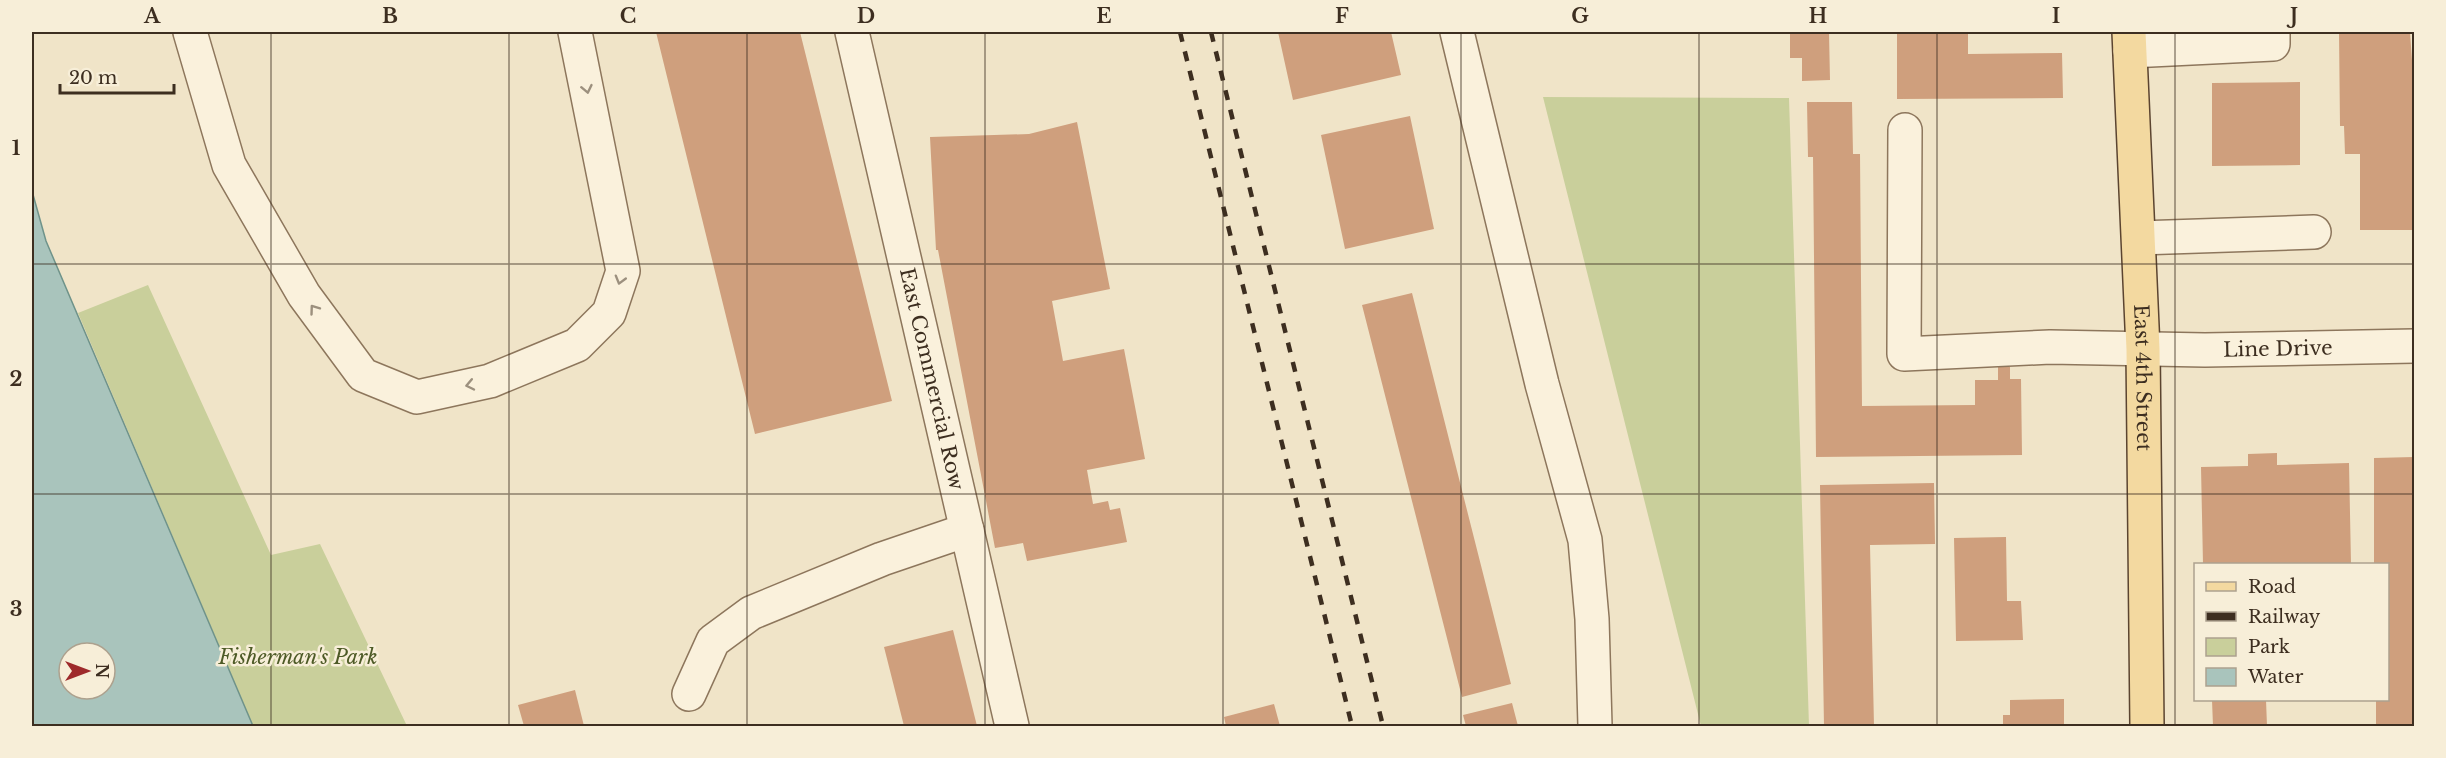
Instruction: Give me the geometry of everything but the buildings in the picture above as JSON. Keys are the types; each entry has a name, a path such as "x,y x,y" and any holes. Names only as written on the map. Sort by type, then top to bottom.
{"main road":[{"name":"East 4th Street","path":"2130,41 2143,349 2147,726"}],"street":[{"path":"189,32 229,165 304,295 363,375 417,397 490,381 577,345 609,313 623,271 575,32"},
{"name":"East Commercial Row","path":"852,32 1012,726"},
{"path":"1457,32 1542,384 1585,540 1592,619 1595,726"},
{"path":"2130,41 2273,45 2272,32"},
{"name":"Line Drive","path":"1905,130 1904,354 2050,347 2143,349 2415,346"},
{"path":"2139,238 2314,232"},
{"path":"689,694 713,641 752,614 882,559 967,530"}],"green space":[{"path":"1543,97 1789,98 1809,726 1701,726"},
{"name":"Fisherman's Park","path":"148,285 271,555 320,544 407,726 253,726 78,313"}],"water":[{"path":"32,191 46,241 253,726 32,726"}],"railway":[{"path":"1180,32 1352,726"},
{"path":"1211,32 1383,726"}]}
